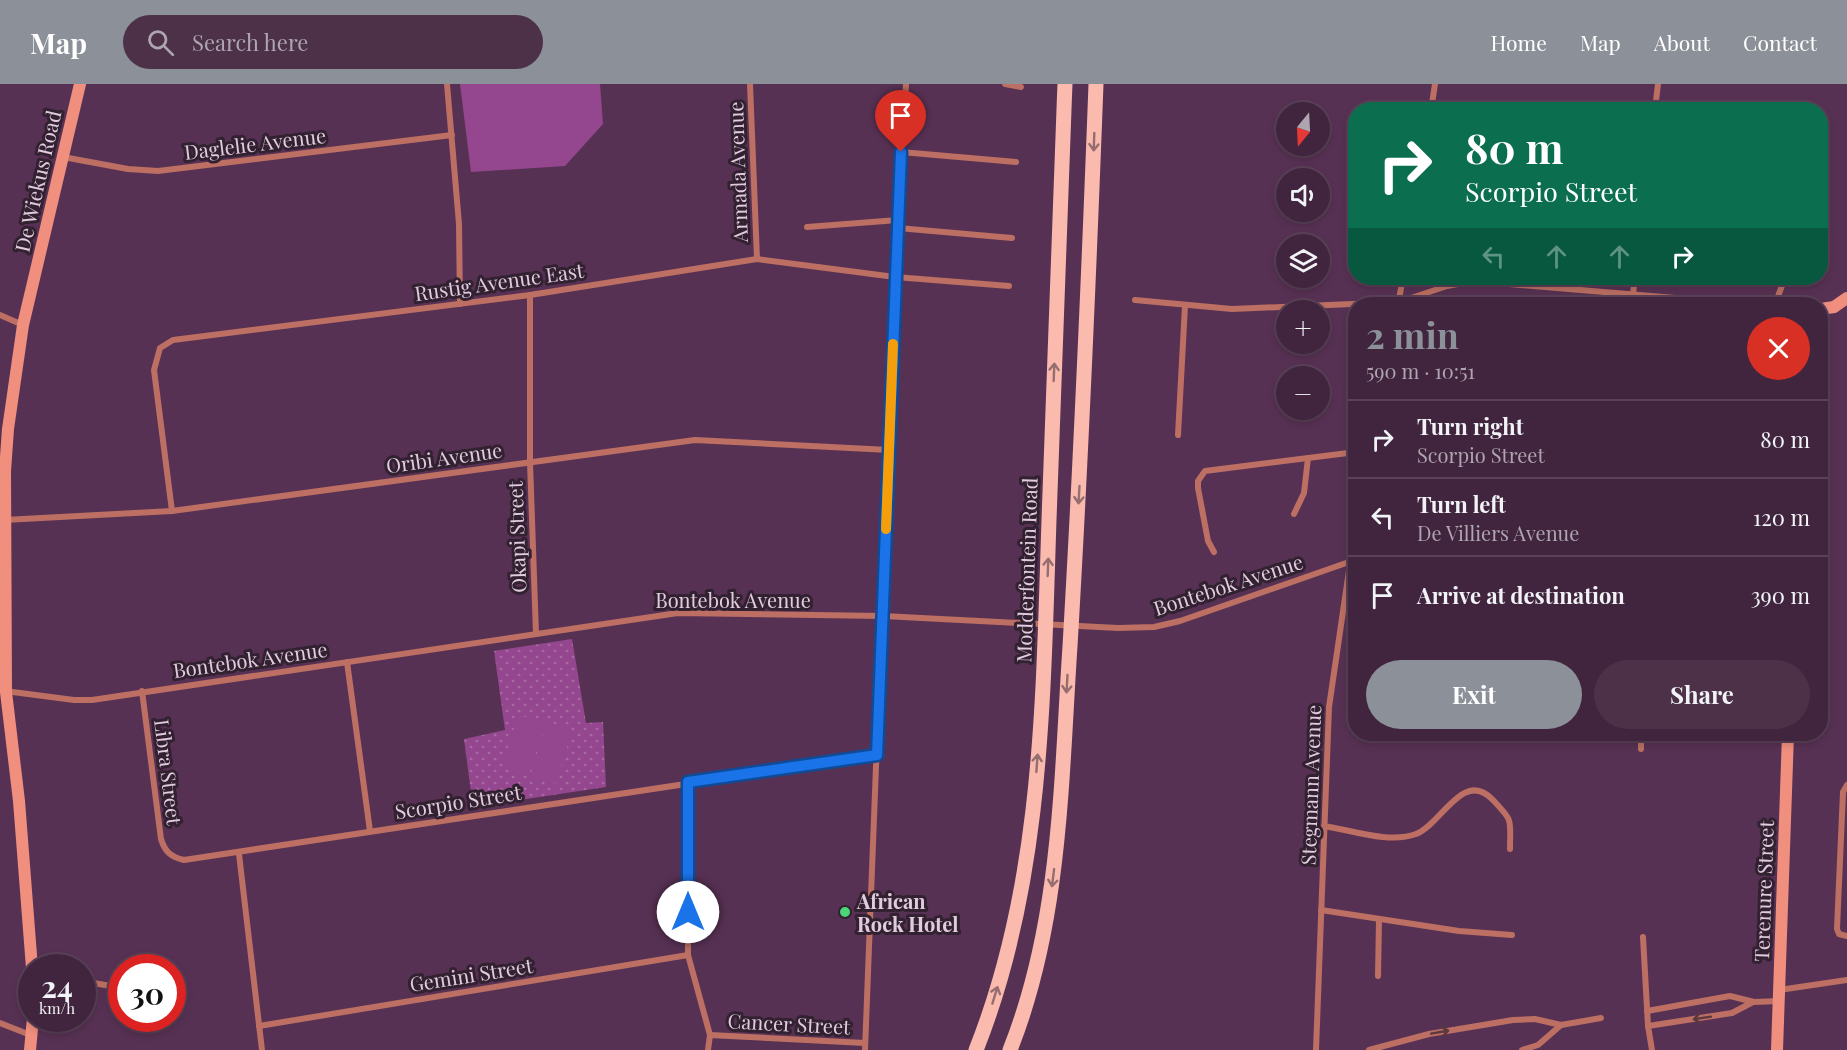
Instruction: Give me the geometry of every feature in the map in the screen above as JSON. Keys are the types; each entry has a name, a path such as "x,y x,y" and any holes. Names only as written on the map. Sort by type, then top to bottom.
{"main road":[{"name":"Modderfontein Road","path":"976,1050 1004,965 1023,892 1033,822 1046,625 1065,84"},
{"path":"1010,1050 1035,969 1049,906 1058,836 1082,436 1096,84"}],"street":[{"name":"De Wiekus Road","path":"31,954 19,801 3,691 8,650 4,520 8,429 23,325 80,84"},
{"path":"447,84 459,224 460,304"},
{"name":"Armada Avenue","path":"750,84 757,259"},
{"path":"865,1047 895,277 906,84"},
{"path":"1005,84 1021,87"},
{"path":"1432,102 1435,84"},
{"path":"1656,102 1658,84"},
{"name":"Daglelie Avenue","path":"63,157 128,169 158,171 452,135"},
{"path":"901,152 1016,162"},
{"path":"807,227 898,220"},
{"path":"898,228 1012,238"},
{"name":"Rustig Avenue East","path":"172,511 154,370 157,354 166,343 173,340 530,295 757,259 895,277 1009,286"},
{"path":"1415,297 1450,285"},
{"path":"1519,285 1667,297"},
{"path":"1633,294 1634,285"},
{"path":"1607,297 1608,293"},
{"name":"Okapi Street","path":"530,295 530,462 536,634"},
{"path":"1828,308 1834,307 1847,298"},
{"path":"1136,300 1232,309 1348,305"},
{"path":"1178,435 1185,306"},
{"path":"0,315 23,325"},
{"name":"Oribi Avenue","path":"4,520 172,511 695,440 889,450"},
{"path":"1214,552 1208,542 1199,498 1198,482 1201,475 1210,470 1348,453"},
{"path":"1294,514 1304,492 1308,458"},
{"name":"Bontebok Avenue","path":"3,691 74,700 678,613 883,616 1046,625 1145,627 1180,621 1348,562"},
{"name":"Stegmann Avenue","path":"1316,1050 1329,707 1348,569"},
{"path":"0,662 8,650"},
{"path":"346,662 370,831"},
{"name":"Libra Street","path":"142,691 164,850 173,858 184,860 239,854"},
{"path":"1641,741 1641,749"},
{"name":"Terenure Street","path":"1777,1050 1788,741"},
{"name":"Scorpio Street","path":"239,854 370,831 877,755"},
{"path":"688,782 688,955 710,1035 708,1050"},
{"path":"1847,785 1843,792 1844,856 1837,928 1839,934 1847,936"},
{"path":"1324,826 1388,836 1416,834 1460,795 1474,790 1482,792 1507,812 1510,819 1510,849"},
{"path":"239,854 262,1050"},
{"path":"1321,910 1379,920 1512,935"},
{"path":"1378,976 1379,920"},
{"path":"1642,937 1648,1026 1653,1050"},
{"name":"Gemini Street","path":"259,1026 688,955"},
{"path":"1648,1026 1732,1013 1754,1002 1847,980"},
{"path":"1647,1011 1730,996 1754,1002"},
{"path":"1369,1050 1429,1034 1513,1020 1535,1019 1561,1025 1601,1018"},
{"path":"0,1023 33,1036"},
{"path":"1522,1050 1538,1045 1561,1025"},
{"path":"30,1050 33,1032"},
{"name":"Cancer Street","path":"710,1035 865,1047"}],"shaded area":[{"path":"460,84 600,84 603,124 565,166 471,172"},
{"path":"572,639 586,723 603,722 606,787 473,807 464,739 505,730 494,651"},
{"path":"518,715 545,722 529,775 502,767"},
{"path":"546,723 572,731 556,784 530,776"}],"slow traffic":[{"path":"886,529 893,344"}],"place":[{"name":"African Rock Hotel","path":"845,912"}],"route":[{"path":"688,912 688,782 877,755 901,152"}]}
